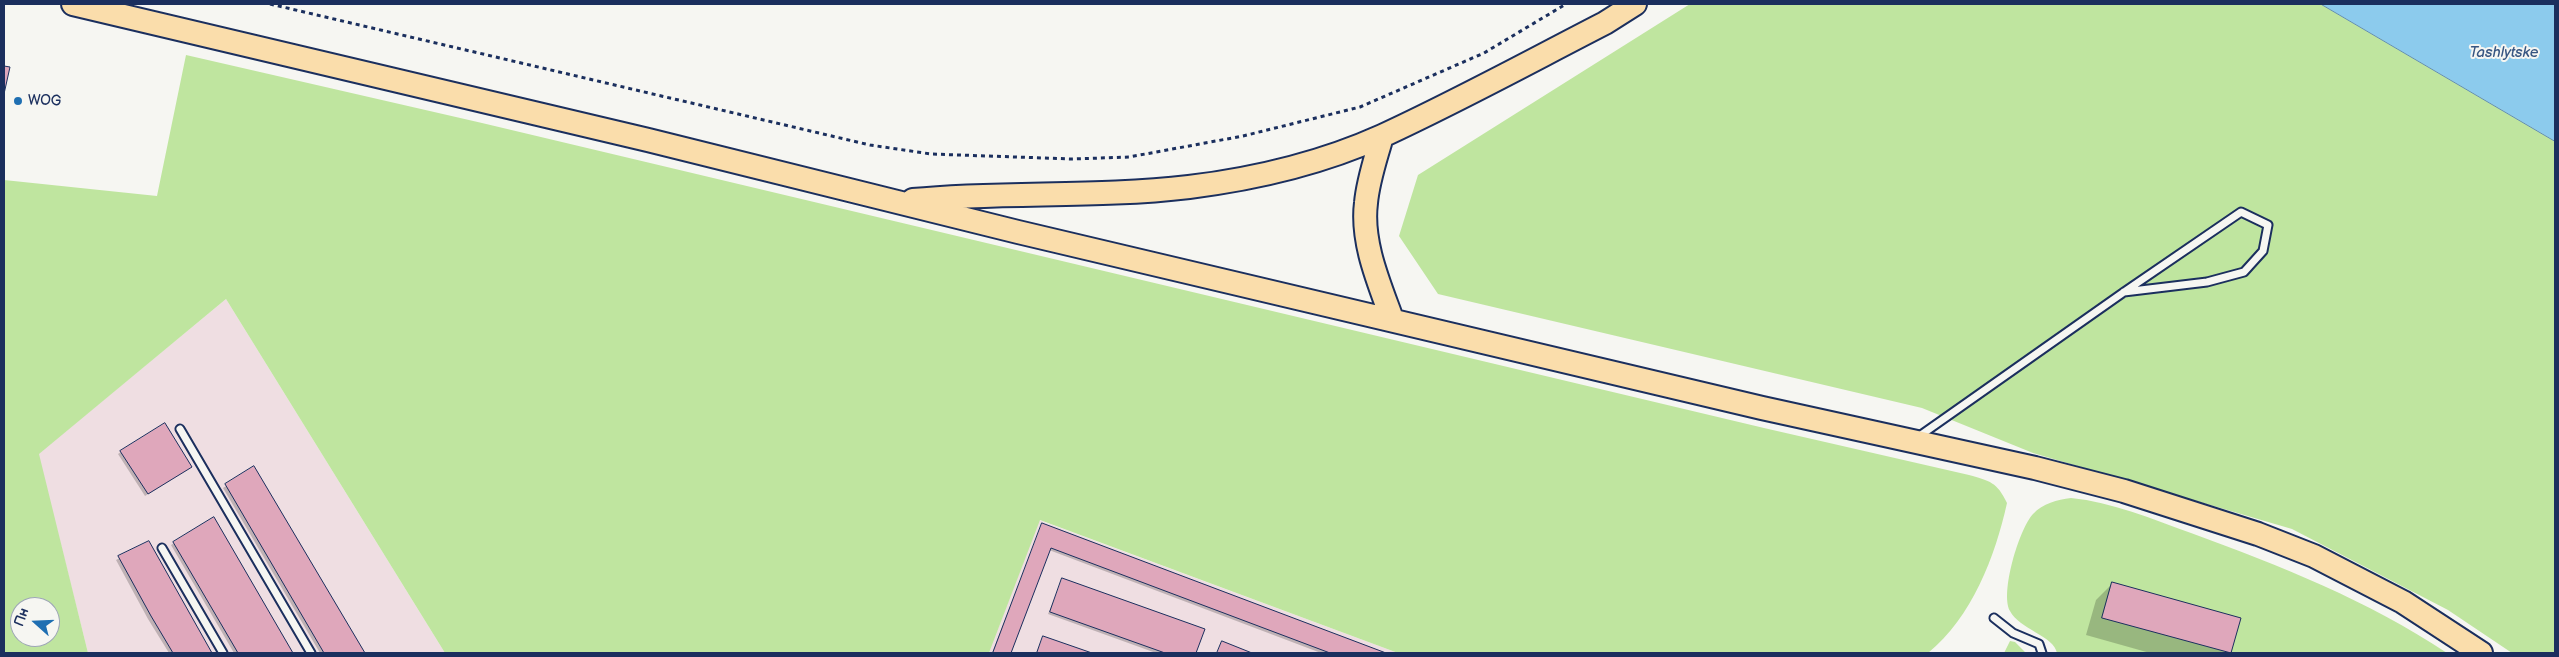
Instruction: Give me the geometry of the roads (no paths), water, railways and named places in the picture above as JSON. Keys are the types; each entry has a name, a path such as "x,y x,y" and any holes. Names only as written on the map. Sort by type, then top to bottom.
{"main road":[{"path":"74,4 648,140 894,202 1762,408 1914,440 2124,491 2265,536 2314,556 2373,586 2432,620 2481,653"},
{"path":"894,202 972,195 1101,194 1190,187 1299,165 1382,136 1605,23 1635,4"},
{"path":"1382,136 1369,187 1365,215 1376,272 1392,319"}],"lane":[{"path":"1914,440 2124,292 2241,212 2268,225 2264,251 2244,272 2208,282 2124,292"},
{"path":"180,430 311,653"},
{"path":"162,548 223,653"},
{"path":"1994,618 2014,633 2039,644 2042,653"}],"water":[{"name":"Tashlytske","path":"2321,4 2555,4 2555,141"}],"place":[{"name":"WOG","path":"18,101"}]}
